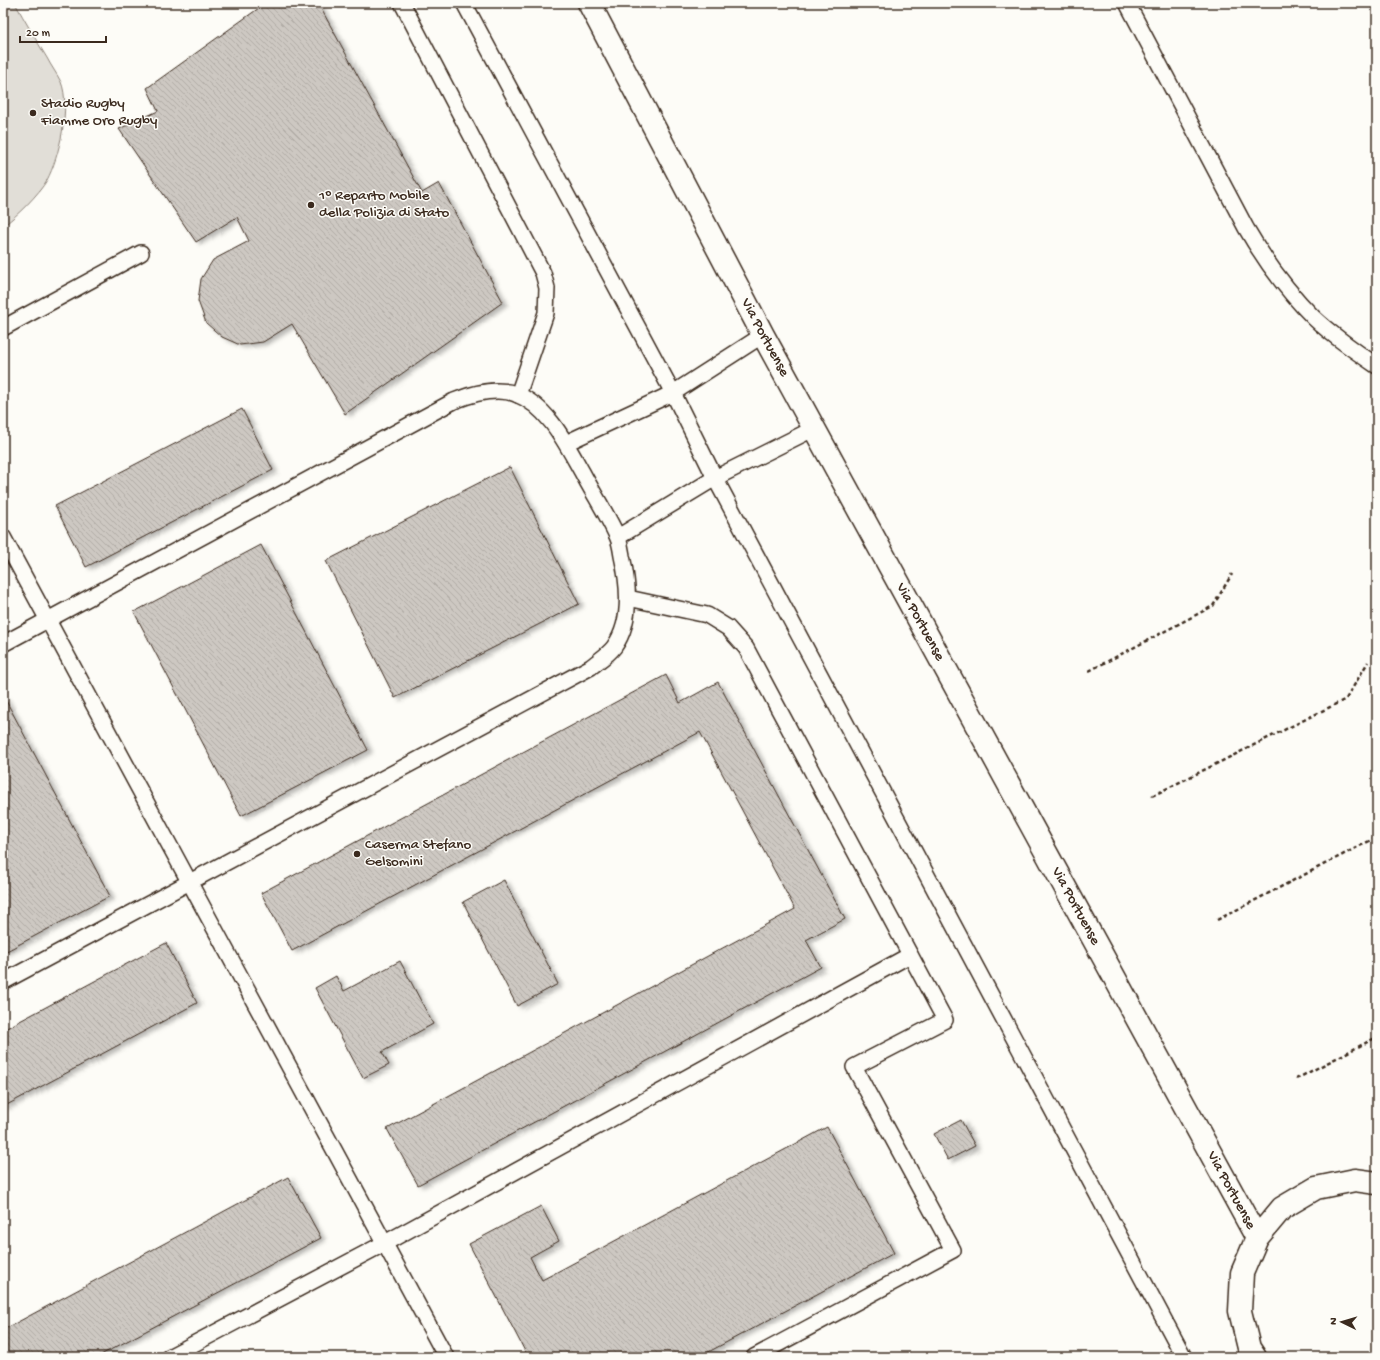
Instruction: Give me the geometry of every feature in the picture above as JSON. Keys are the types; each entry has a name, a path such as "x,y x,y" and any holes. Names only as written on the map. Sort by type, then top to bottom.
{"street":[{"name":"Via Portuense","path":"589,3 763,335 1257,1238"},
{"path":"1255,1357 1249,1348 1240,1311 1242,1273 1257,1238 1282,1208 1316,1188 1355,1180 1377,1183"}],"lane":[{"path":"402,3 543,273 548,297 545,320 518,395"},
{"path":"464,3 673,393 716,478 1184,1357"},
{"path":"1127,3 1246,228 1273,272 1291,294 1315,319 1351,348 1377,366"},
{"path":"3,328 141,253"},
{"path":"566,443 673,393 763,335"},
{"path":"3,644 454,401 474,394 497,391 509,392 518,395 534,405 546,416 566,443 618,537 627,577 628,598 624,625 620,636 613,648 591,667 3,982"},
{"path":"618,537 716,478 814,428"},
{"path":"3,537 446,1357"},
{"path":"628,598 707,615 728,628 746,648 945,1020 854,1067 953,1250 754,1357"},
{"path":"169,1357 385,1243 910,955"}],"path":[{"path":"1089,671 1213,606 1232,574"},
{"path":"1152,796 1346,699 1368,662"},
{"path":"1217,920 1377,837"},
{"path":"1296,1079 1377,1037"}],"shaded area":[{"name":"Stadio Rugby Fiamme Oro Rugby","path":"3,3 15,3 61,82 65,104 62,132 56,159 47,180 39,192 15,217 3,226"}],"building":[{"name":"1º Reparto Mobile della Polizia di Stato","path":"266,3 318,3 422,193 439,183 503,302 345,414 292,324 263,342 240,345 222,337 206,323 198,301 201,279 213,260 249,241 237,217 196,242 119,129 158,111 147,88"},
{"path":"242,409 273,470 86,567 55,506"},
{"path":"510,467 579,604 395,698 326,561"},
{"path":"261,545 368,750 241,816 134,612"},
{"path":"666,675 680,703 718,682 845,919 806,940 821,967 418,1185 387,1129 795,909 700,732 292,951 261,893"},
{"path":"3,695 110,896 3,953"},
{"path":"504,880 558,984 517,1006 463,902"},
{"path":"166,943 197,1003 3,1107 3,1030"},
{"path":"400,961 433,1024 382,1052 389,1065 363,1078 315,988 336,976 344,991"},
{"path":"961,1120 975,1146 948,1160 934,1134"},
{"path":"827,1127 894,1253 699,1357 528,1357 469,1244 541,1206 559,1241 530,1257 542,1280"},
{"path":"288,1177 321,1238 97,1357 3,1357 3,1330"}],"place":[{"name":"Stadio Rugby Fiamme Oro Rugby","path":"33,113"},
{"name":"1º Reparto Mobile della Polizia di Stato","path":"311,205"},
{"name":"Caserma Stefano Gelsomini","path":"357,854"}]}
